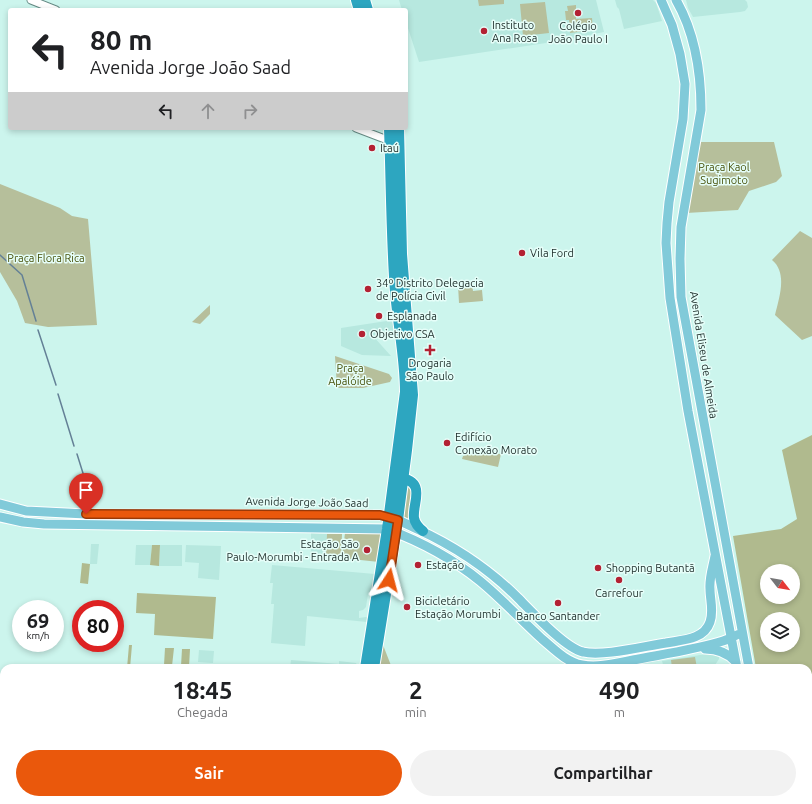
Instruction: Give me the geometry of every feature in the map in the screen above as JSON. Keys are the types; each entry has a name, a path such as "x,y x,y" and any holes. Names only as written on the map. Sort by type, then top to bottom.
{"highway":[{"path":"391,130 395,141"},
{"path":"375,664 399,477 405,392 392,251 395,141 399,130"},
{"path":"399,477 411,483 416,489 417,498 414,518 422,532"},
{"path":"366,664 392,531"}],"main road":[{"path":"661,0 672,25 680,54 685,84 683,119 667,222 666,243 670,298 681,372 736,664"},
{"name":"Avenida Eliseu de Almeida","path":"676,0 686,22 693,44 698,66 701,102 701,110 681,227 681,297 748,664"},
{"name":"Avenida Jorge João Saad","path":"0,504 26,511 43,512 105,514 302,514 393,518"},
{"path":"159,514 162,518 160,526"},
{"path":"170,514 166,521 170,526"},
{"path":"0,517 23,522 44,524 392,531 457,564 479,580 558,653 577,664"},
{"path":"393,518 439,540 484,568 570,647 584,653 607,652 672,642 700,635 707,628 712,615 710,589 715,556"},
{"path":"457,564 463,554"},
{"path":"710,589 721,587 728,588 734,606 738,608"},
{"path":"610,664 695,648 725,640 742,633"},
{"path":"695,648 717,650 729,655 735,664"}],"street":[{"path":"31,0 51,8"},
{"path":"362,130 395,141"}],"shaded area":[{"name":"Instituto Ana Rosa","path":"399,0 596,0 604,32 559,41 419,62 408,28 408,8 401,8"},
{"path":"615,0 653,0 656,3 662,21 624,29"},
{"path":"686,0 745,0 748,7 745,11 740,12 693,17"},
{"path":"393,320 394,332 373,336 391,356 362,355 341,346 341,328"},
{"path":"311,533 327,534 326,556 311,555"},
{"path":"91,544 99,544 97,564 90,564"},
{"path":"136,545 152,545 150,565 135,565"},
{"path":"160,545 182,545 182,566 159,566"},
{"path":"186,545 221,546 219,580 198,578 199,563 185,562"},
{"path":"272,565 375,574 373,588 368,594 366,607 359,611 359,618 368,618 367,622 307,616 305,646 271,643 274,604 271,604 273,583 270,583"},
{"path":"199,650 214,651 213,663 198,662"},
{"path":"713,653 719,656 716,664 663,664 662,661"},
{"path":"291,660 339,664 290,664"},
{"path":"339,661 356,663 339,664"}],"green space":[{"path":"478,0 504,0 504,4 479,6"},
{"path":"545,2 549,33 523,36 520,4"},
{"path":"576,5 576,19 592,18 593,30 570,33 569,20 566,20 565,11 568,11 567,6"},
{"name":"Praça Kaol Sugimoto","path":"698,142 774,142 782,176 776,182 749,191 738,210 686,213"},
{"name":"Praça Flora Rica","path":"0,184 60,208 72,216 88,219 97,325 48,327 25,323 17,301 0,272"},
{"path":"800,231 812,238 812,336 802,340 775,315 780,294 781,279 777,265 772,260"},
{"path":"472,284 473,291 482,290 483,301 459,303 458,285"},
{"path":"210,305 210,314 200,324 192,322"},
{"name":"Praça Apalóide","path":"335,356 389,374 392,378 390,382 363,388 337,388"},
{"path":"812,435 812,664 755,664 733,536 781,529 797,519 782,450"},
{"path":"472,452 501,454 498,467 462,459 463,456"},
{"path":"406,486 414,490 411,520 401,515"},
{"path":"345,533 381,534 379,562 342,558"},
{"path":"327,534 342,534 341,556 326,554"},
{"path":"152,545 160,545 159,566 150,565"},
{"path":"82,563 90,564 88,584 80,583"},
{"path":"137,593 216,597 213,639 154,635 155,614 136,613"},
{"path":"129,645 132,645 130,664 127,664"},
{"path":"383,645 390,664 380,664"},
{"path":"165,648 174,648 172,664 164,664"},
{"path":"182,649 190,649 189,664 181,664"},
{"path":"695,657 696,664 672,664 671,660"}],"waterway":[{"path":"0,255 22,275 36,321"},
{"path":"38,330 56,385"},
{"path":"58,394 74,446"},
{"path":"77,454 92,502"}],"place":[{"name":"Colégio João Paulo I","path":"578,13"},
{"name":"Instituto Ana Rosa","path":"484,31"},
{"name":"Itaú","path":"372,148"},
{"name":"Vila Ford","path":"522,253"},
{"name":"34º Distrito Delegacia de Polícia Civil","path":"368,289"},
{"name":"Esplanada","path":"379,316"},
{"name":"Objetivo CSA","path":"362,334"},
{"name":"Drogaria São Paulo","path":"430,350"},
{"name":"Edifício Conexão Morato","path":"447,443"},
{"name":"Estação São Paulo-Morumbi - Entrada A","path":"367,550"},
{"name":"Estação","path":"418,565"},
{"name":"Shopping Butantã","path":"598,568"},
{"name":"Carrefour","path":"619,580"},
{"name":"Banco Santander","path":"558,603"},
{"name":"Bicicletário Estação Morumbi","path":"407,607"}],"route":[{"path":"86,514 271,514 388,516 398,520 389,580"}]}
